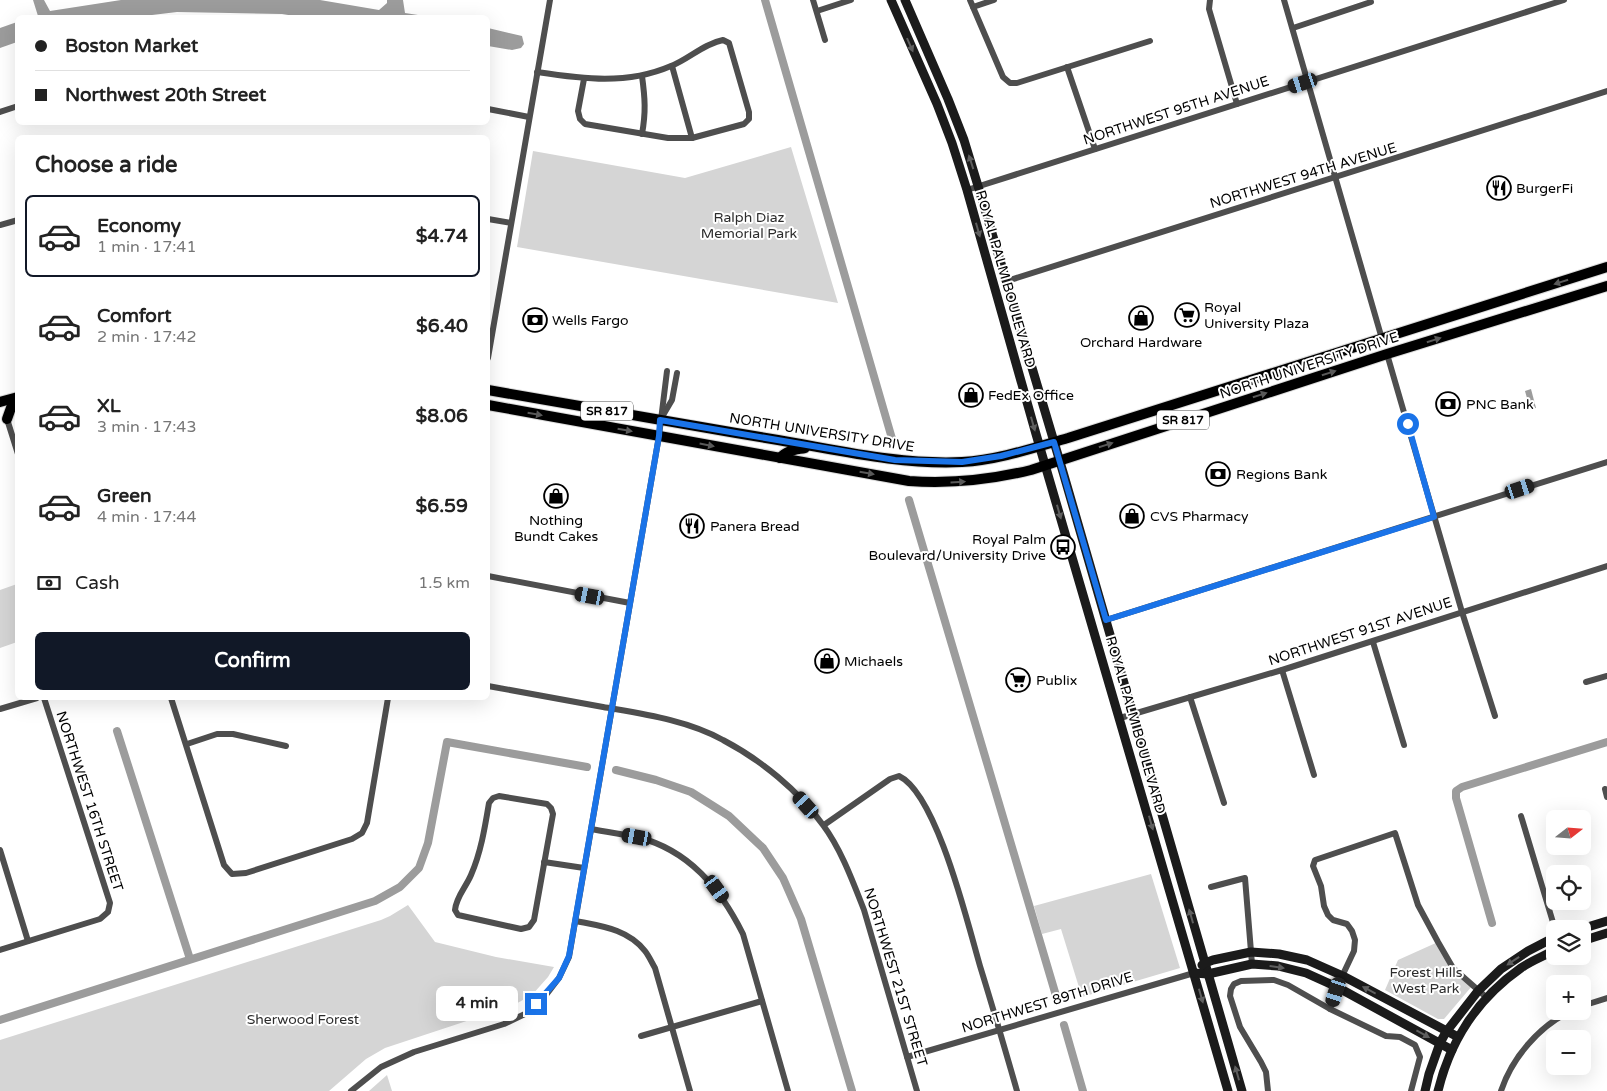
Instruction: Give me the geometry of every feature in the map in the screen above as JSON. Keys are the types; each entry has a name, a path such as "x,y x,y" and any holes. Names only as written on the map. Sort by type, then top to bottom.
{"main road":[{"name":"ROYAL PALM BOULEVARD","path":"891,0 937,104 952,143 1228,1091"},
{"name":"ROYAL PALM BOULEVARD","path":"905,0 964,140 1060,460 1242,1091"},
{"name":"NORTH UNIVERSITY DRIVE","path":"490,390 895,460 962,462 992,458 1040,447 1607,267"},
{"name":"NORTH UNIVERSITY DRIVE","path":"490,405 909,481 949,482 987,480 1045,465 1387,354 1607,286"},
{"path":"997,298 1018,319"},
{"path":"1387,354 1394,341 1425,325"},
{"path":"1351,366 1378,349 1382,344 1382,339"},
{"path":"0,402 15,398"},
{"path":"3,420 15,404"},
{"path":"3,420 15,416"},
{"path":"780,458 791,450 816,447"},
{"path":"1591,926 1607,921"},
{"path":"1591,937 1607,933"},
{"path":"1425,1091 1440,1043 1446,1032 1478,991 1501,969 1546,942"},
{"name":"NORTHWEST 89TH DRIVE","path":"1194,972 1205,963 1250,952 1279,954 1307,960 1343,976 1458,1037"},
{"path":"1438,1091 1458,1037 1486,997 1522,967 1546,955"},
{"name":"NORTHWEST 89TH DRIVE","path":"1194,972 1208,974 1252,964 1278,966 1306,973 1338,987 1452,1050"}],"street":[{"path":"490,346 550,0"},
{"path":"813,0 825,40"},
{"path":"817,11 851,0"},
{"path":"970,0 1003,77 1010,83 1018,83 1150,41"},
{"path":"973,7 994,0"},
{"path":"1210,0 1209,9 1237,104"},
{"path":"1284,0 1382,339"},
{"name":"NORTHWEST 95TH AVENUE","path":"966,190 1564,0"},
{"path":"1293,28 1371,2"},
{"path":"537,72 584,79 614,79 642,76 672,66 714,42 722,40 729,43 750,112 749,119 744,124 692,138 668,138 585,124 580,119 578,111 584,79"},
{"path":"672,66 692,138"},
{"path":"1067,67 1094,149"},
{"path":"642,76 646,99 646,114 642,134"},
{"name":"NORTHWEST 94TH AVENUE","path":"1007,281 1607,91"},
{"path":"0,112 15,107"},
{"path":"490,110 529,117"},
{"path":"490,218 511,222"},
{"path":"0,225 15,221"},
{"path":"1387,354 1462,612 1495,716"},
{"path":"351,1091 381,1067 414,1052 504,1024 527,1013 546,995 559,978 569,956 659,436 667,371"},
{"path":"660,420 672,400 676,373"},
{"path":"3,420 15,447"},
{"path":"1106,620 1607,462"},
{"name":"NORTHWEST 91ST AVENUE","path":"1120,718 1373,642 1607,566"},
{"path":"490,576 630,603"},
{"path":"1373,642 1404,745"},
{"path":"1282,670 1314,775"},
{"path":"1586,682 1607,676"},
{"name":"NORTHWEST 21ST STREET","path":"490,686 612,708 661,718 692,727 722,739 774,773 824,825 854,882 917,1091"},
{"path":"1190,697 1224,803"},
{"path":"0,709 30,700"},
{"name":"NORTHWEST 16TH STREET","path":"28,941 100,919 108,912 110,903 45,700"},
{"path":"173,700 224,866 232,874 246,873 352,839 362,833 367,823 388,700"},
{"path":"187,744 217,734 232,734 286,746"},
{"path":"824,825 890,779 899,776 914,788 930,816 949,860 1017,1091"},
{"path":"1605,789 1607,797"},
{"path":"499,796 547,804 551,808 552,814 544,862 534,920 529,927 521,929 467,917 458,914 455,910 455,904 471,876 479,852 489,803 493,798 499,796"},
{"path":"1521,816 1552,920"},
{"path":"591,830 637,837 664,847 702,873 717,889 731,910 743,934 788,1091"},
{"path":"1330,1009 1354,951 1355,940 1347,924 1333,920 1324,906 1321,886 1313,866 1315,860 1395,833 1421,911 1453,968 1486,997"},
{"path":"0,850 28,941 0,950"},
{"path":"544,862 584,868"},
{"path":"1211,887 1245,878 1252,964"},
{"path":"576,921 616,930 633,939 646,952 655,968 690,1091"},
{"name":"NORTHWEST 89TH DRIVE","path":"908,1057 1194,972"},
{"path":"1268,1091 1266,1072 1240,1027 1230,996 1234,984 1240,981 1274,980 1288,985 1330,1009 1386,1036 1400,1037 1416,1045 1420,1057 1411,1091"},
{"path":"1591,1003 1607,998"},
{"path":"641,1036 762,1001"},
{"path":"1501,1091 1506,1077 1519,1055 1536,1036 1555,1020"}],"green space":[{"name":"Ralph Diaz Memorial Park","path":"791,147 838,303 517,247 533,151 685,178"},
{"path":"15,585 15,643 0,648 0,590"},
{"path":"1151,874 1180,968 1082,997 1061,929 1042,934 1034,906"},
{"name":"Sherwood Forest","path":"408,905 435,942 496,957 554,967 532,995 512,1006 385,1048 366,1059 329,1091 0,1091 0,1040 381,920"},
{"name":"Forest Hills West Park","path":"1438,942 1453,968 1472,986 1444,1019 1438,1019 1385,990 1398,960"},
{"path":"387,1075 392,1091 369,1091"}],"shaded area":[{"path":"33,0 44,0 50,11 121,0 320,0 379,10 387,3 387,0 403,0 405,13 418,15 288,15 177,12 152,15 38,15"},
{"path":"15,23 15,43 0,48 0,28"},
{"path":"490,28 522,36 524,44 521,48 512,50 490,46"},
{"path":"1531,389 1536,408 1530,409 1525,391"}],"waterway":[{"path":"765,0 893,442"},
{"path":"909,500 1057,999"},
{"path":"117,731 190,959"},
{"path":"0,1020 375,901 400,887 419,868 428,843 447,742 587,767"},
{"path":"1492,923 1456,798 1456,791 1462,787 1607,742"},
{"path":"616,770 656,780 691,792 729,816 763,848 783,878 801,919 852,1091"},
{"path":"1064,1025 1083,1091"}],"place":[{"name":"BurgerFi","path":"1499,188"},
{"name":"Royal University Plaza","path":"1187,315"},
{"name":"Orchard Hardware","path":"1141,318"},
{"name":"Wells Fargo","path":"535,320"},
{"name":"FedEx Office","path":"971,395"},
{"name":"PNC Bank","path":"1448,404"},
{"name":"Regions Bank","path":"1218,474"},
{"name":"Nothing Bundt Cakes","path":"556,496"},
{"name":"CVS Pharmacy","path":"1132,516"},
{"name":"Panera Bread","path":"692,526"},
{"name":"Royal Palm Boulevard/University Drive","path":"1063,547"},
{"name":"Michaels","path":"827,661"},
{"name":"Publix","path":"1018,680"}],"route":[{"path":"536,1004 546,995 559,978 569,956 659,436 660,420 895,460 962,462 982,460 1025,451 1054,442 1106,620 1434,517 1408,424"}]}
